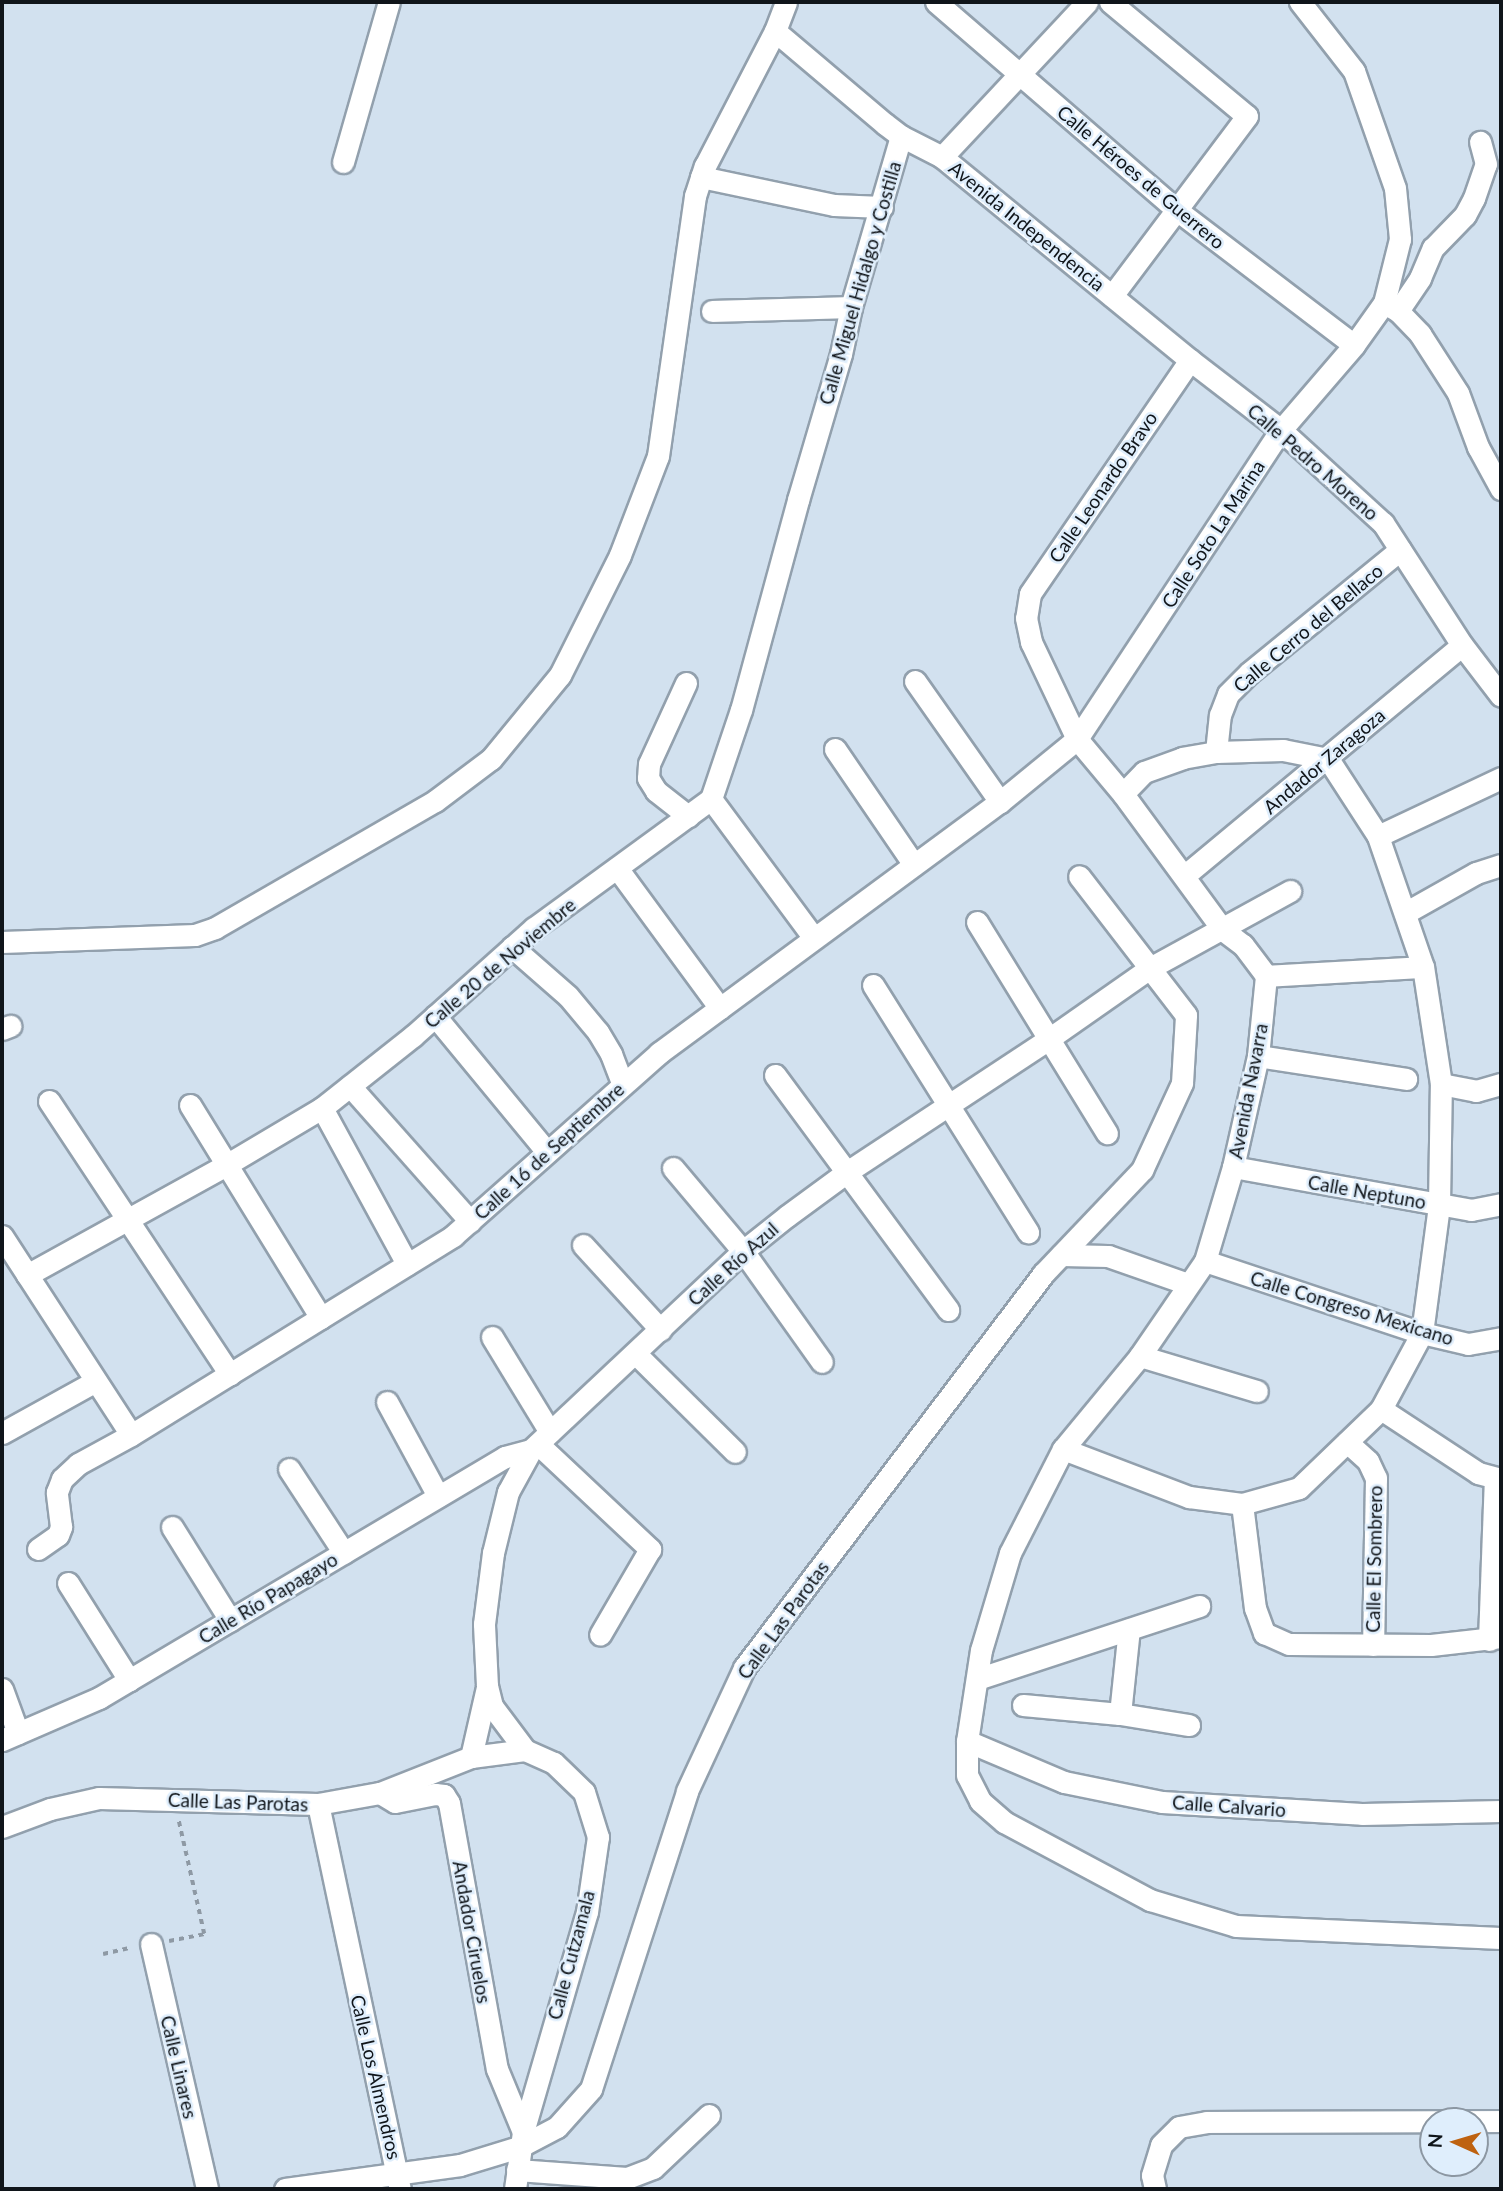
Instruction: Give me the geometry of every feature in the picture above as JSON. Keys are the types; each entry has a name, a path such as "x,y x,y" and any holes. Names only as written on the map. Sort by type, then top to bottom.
{"street":[{"path":"343,162 389,2"},
{"path":"2,942 195,934 215,928 435,801 491,759 560,675 620,555 658,456 695,196 701,177 775,31 786,2"},
{"name":"Calle Héroes de Guerrero","path":"936,2 1178,211 1354,345"},
{"path":"942,157 1087,2"},
{"path":"1110,2 1247,116 1112,296"},
{"path":"1300,2 1354,71 1395,188 1401,239 1391,307 1420,334 1458,393 1478,447 1501,489"},
{"name":"Avenida Independencia","path":"775,31 901,136 942,157 1112,296"},
{"name":"Calle Miguel Hidalgo y Costilla","path":"711,799 741,710 841,354 851,307 901,136"},
{"name":"Calle Soto La Marina","path":"1077,739 1282,430 1354,345 1420,278 1433,248 1465,215 1486,164 1480,142"},
{"path":"701,177 834,205 882,207"},
{"name":"Calle Pedro Moreno","path":"1112,296 1282,430 1383,523 1462,645 1501,696"},
{"path":"712,311 851,307"},
{"name":"Calle Leonardo Bravo","path":"1077,739 1031,642 1026,618 1030,594 1190,360"},
{"name":"Calle Cerro del Bellaco","path":"1216,752 1220,715 1228,694 1249,673 1401,550"},
{"name":"Andador Zaragoza","path":"1184,876 1462,645"},
{"path":"915,681 1000,802"},
{"path":"686,683 649,764 648,778 656,791 688,816"},
{"path":"1077,739 1123,794 1223,930 1243,945 1266,976 1423,968"},
{"name":"Calle 16 de Septiembre","path":"38,1549 58,1535 61,1527 57,1492 62,1479 78,1464 131,1435 453,1236 659,1053 1000,802 1077,739"},
{"path":"835,749 914,865"},
{"path":"1063,1449 1189,1497 1242,1504 1299,1488 1381,1409 1422,1333 1439,1205 1441,1084 1423,968 1378,836 1328,759 1283,750 1216,752 1183,758 1144,772 1123,794"},
{"path":"1378,836 1501,778"},
{"path":"711,799 814,938"},
{"name":"Calle 20 de Noviembre","path":"27,1275 226,1165 322,1108 435,1016 512,947 711,799"},
{"path":"1405,913 1476,873 1501,864"},
{"path":"617,868 720,1008"},
{"name":"Calle Las Parotas","path":"285,2189 399,2182 460,2165 557,2127 591,2089 687,1791 744,1668 1043,1274 1142,1170 1182,1083 1186,1015 1079,876"},
{"name":"Calle Río Azul","path":"525,1750 492,1706 487,1686 484,1624 493,1553 508,1492 540,1442 743,1251 847,1172 1050,1038 1150,968 1290,891"},
{"path":"977,922 1107,1133"},
{"path":"512,947 568,996 598,1032 611,1054 623,1085"},
{"name":"Avenida Navarra","path":"1266,976 1258,1056 1233,1167 1205,1261 1140,1356 1063,1449 1010,1553 981,1650 967,1741 967,1774 980,1801 1004,1822 1150,1900 1236,1926 1501,1938"},
{"path":"873,985 1028,1232"},
{"path":"435,1016 547,1152"},
{"path":"1258,1056 1406,1079"},
{"path":"775,1075 948,1310"},
{"path":"1441,1084 1476,1091 1501,1084"},
{"path":"350,1086 470,1221"},
{"path":"49,1101 230,1374"},
{"path":"190,1105 321,1318"},
{"path":"322,1108 407,1264"},
{"name":"Calle Neptuno","path":"1233,1167 1471,1210 1501,1205"},
{"path":"673,1168 743,1251 822,1362"},
{"path":"2,1236 131,1435"},
{"path":"583,1245 661,1330"},
{"path":"1061,1255 1108,1256 1188,1284"},
{"name":"Calle Congreso Mexicano","path":"1205,1261 1422,1333 1468,1344 1501,1338"},
{"path":"492,1336 540,1442 650,1549 600,1635"},
{"path":"636,1354 735,1452"},
{"path":"1140,1356 1257,1391"},
{"path":"2,1433 96,1381"},
{"path":"387,1402 438,1496"},
{"path":"1242,1504 1255,1608 1264,1633 1289,1644 1431,1645 1495,1639 1498,1479 1478,1473 1381,1409"},
{"name":"Calle Río Papagayo","path":"10,1737 99,1698 505,1457 540,1442"},
{"name":"Calle El Sombrero","path":"1347,1442 1368,1461 1377,1478 1373,1645"},
{"path":"289,1469 344,1553"},
{"path":"172,1528 230,1620"},
{"path":"68,1583 130,1680"},
{"path":"977,1679 1199,1605"},
{"path":"1119,1714 1129,1629"},
{"path":"471,1757 487,1686"},
{"path":"2,1689 10,1737"},
{"path":"1023,1705 1119,1714 1189,1725"},
{"name":"Calle Calvario","path":"967,1741 1064,1782 1163,1802 1362,1814 1501,1811"},
{"name":"Calle Las Parotas","path":"2,1827 50,1809 99,1798 318,1804 380,1793 471,1757 525,1750"},
{"name":"Calle Cutzamala","path":"516,2179 521,2140 587,1912 598,1837 584,1792 554,1763 525,1750"},
{"name":"Andador Ciruelos","path":"380,1793 395,1802 444,1795 449,1803 497,2069 521,2140"},
{"name":"Calle Los Almendros","path":"318,1804 399,2182"},
{"name":"Calle Linares","path":"151,1944 207,2189"},
{"path":"516,2179 627,2178 653,2168 709,2115"},
{"path":"1156,2189 1152,2175 1161,2146 1179,2127 1207,2122 1501,2121"}],"path":[{"path":"173,1800 204,1934"}]}
